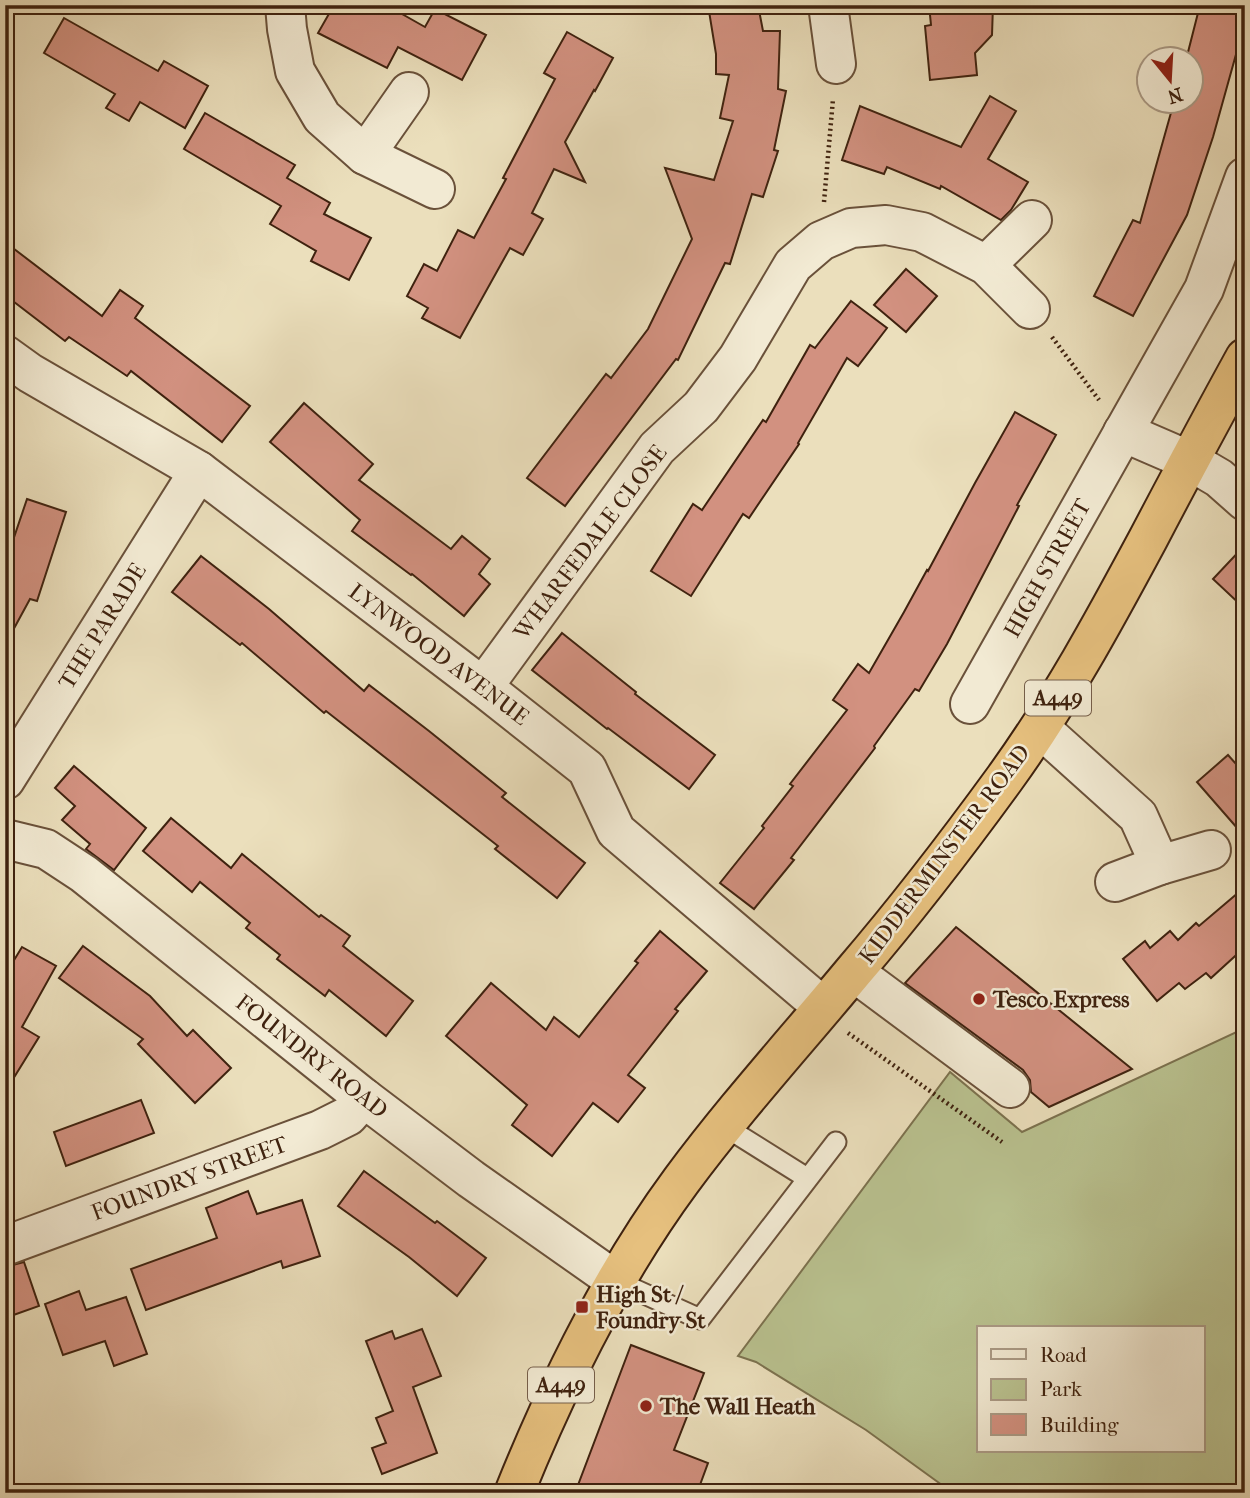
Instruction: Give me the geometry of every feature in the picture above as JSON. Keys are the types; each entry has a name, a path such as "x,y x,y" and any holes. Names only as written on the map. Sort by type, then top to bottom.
{"highway":[{"name":"KIDDERMINSTER ROAD","path":"616,1281 680,1183 724,1126 900,915 1040,728 1093,642 1245,359"},
{"name":"A449","path":"514,1493 552,1404 616,1281"}],"street":[{"path":"829,5 836,64"},
{"path":"281,6 295,71 322,117 365,155 436,189"},
{"path":"365,155 410,92"},
{"name":"HIGH STREET","path":"970,704 1204,289 1245,177"},
{"path":"986,265 1032,220"},
{"name":"WHARFEDALE CLOSE","path":"484,687 657,448 701,407 738,358 793,265 821,241 850,228 886,225 922,232 986,265 1030,309"},
{"name":"LYNWOOD AVENUE","path":"5,355 30,373 200,471 484,687 587,769 616,831 821,1010"},
{"path":"1123,432 1190,461 1219,478 1245,501"},
{"name":"THE PARADE","path":"5,780 200,471"},
{"path":"1040,728 1138,816 1160,865"},
{"name":"FOUNDRY ROAD","path":"5,839 46,849 84,874 365,1098 494,1195 616,1281"},
{"path":"1115,882 1211,850"},
{"path":"854,972 1010,1088"},
{"name":"FOUNDRY STREET","path":"5,1245 320,1130 348,1116 365,1098"}],"lane":[{"path":"724,1126 807,1178"},
{"path":"616,1281 700,1320 836,1142"}],"path":[{"path":"821,241 836,64"},
{"path":"1030,309 1123,432"},
{"path":"821,1010 1002,1142"}],"green space":[{"path":"1245,1028 1245,1493 953,1493 866,1430 756,1362 738,1356 950,1072 1022,1132"}],"building":[{"path":"334,5 386,5 425,27 435,9 486,35 462,80 398,47 387,68 318,33"},
{"path":"708,5 758,5 763,31 780,31 778,89 786,91 774,150 778,151 763,197 752,194 730,264 725,263 678,360 676,359 565,506 527,478 606,374 611,378 648,329 692,239 665,168 714,180 733,121 720,118 729,75 716,74 716,54"},
{"path":"929,5 993,5 992,35 975,53 977,75 930,80 925,26 931,25"},
{"path":"1200,5 1245,5 1245,22 1213,137 1187,215 1133,316 1094,296 1133,220 1140,223 1170,116 1204,116 1204,46 1190,46"},
{"path":"64,18 158,71 164,61 208,86 185,128 140,102 129,121 106,108 115,94 44,53"},
{"path":"567,32 613,58 565,142 585,182 554,169 532,213 543,219 523,255 510,248 460,338 422,318 428,308 407,296 424,264 437,271 458,230 474,238 555,79 544,73"},
{"path":"990,96 1016,111 988,159 1028,182 1011,210 1001,220 941,186 940,189 887,167 884,174 842,160 860,106 961,147"},
{"path":"205,113 295,165 287,178 330,203 324,214 371,238 349,280 311,261 316,251 270,224 281,206 184,149"},
{"path":"5,242 102,316 120,290 143,306 135,318 250,406 222,442 131,371 127,376 69,337 65,341 5,295"},
{"path":"906,269 937,296 906,332 874,305"},
{"path":"851,301 887,328 858,366 847,358 799,444 749,518 743,514 691,596 651,571 693,504 702,510 763,420 766,422 810,345 815,348"},
{"path":"304,403 373,464 359,480 451,549 462,536 490,559 479,574 490,584 464,616 352,531 360,520 270,442"},
{"path":"1015,412 1056,435 1017,505 1019,506 947,644 919,691 915,689 875,748 791,858 794,860 754,909 720,883 764,828 762,826 793,786 790,784 847,710 833,700 858,664 869,673"},
{"path":"27,499 66,512 37,601 30,599 5,645 5,564"},
{"path":"1245,545 1245,609 1213,579"},
{"path":"201,556 269,609 364,691 369,685 429,731 506,793 502,797 585,863 557,898 495,849 498,846 326,711 324,713 242,643 240,645 172,592"},
{"path":"562,633 636,692 635,694 715,755 689,789 532,670"},
{"path":"1228,755 1245,774 1245,837 1197,782"},
{"path":"74,766 146,828 114,870 86,849 90,844 62,820 75,806 55,788"},
{"path":"171,818 231,868 242,854 319,917 321,915 350,936 343,946 413,1001 386,1036 329,990 325,996 277,959 280,955 246,928 250,923 200,882 192,892 143,851"},
{"path":"1245,887 1245,947 1211,978 1206,973 1185,989 1179,983 1157,1001 1123,959 1145,941 1150,948 1170,931 1178,940 1196,923 1199,926"},
{"path":"956,927 1132,1069 1049,1107 1031,1092 1030,1080 1023,1070 905,983"},
{"path":"660,931 707,971 675,1009 678,1011 628,1075 645,1088 618,1122 593,1103 552,1156 512,1125 527,1105 446,1036 491,983 546,1030 554,1017 579,1037"},
{"path":"83,946 150,996 187,1036 193,1030 231,1068 195,1103 138,1044 143,1039 59,978"},
{"path":"22,947 56,966 22,1027 39,1037 5,1092 5,975"},
{"path":"141,1100 154,1133 66,1166 54,1132"},
{"path":"364,1171 486,1258 457,1296 409,1257 338,1206"},
{"path":"248,1191 257,1214 302,1200 320,1256 283,1268 281,1261 146,1310 131,1269 217,1238 206,1208"},
{"path":"24,1262 39,1306 5,1318 5,1267"},
{"path":"79,1291 86,1310 126,1297 147,1354 114,1366 105,1341 63,1355 45,1304"},
{"path":"422,1329 441,1376 413,1387 437,1453 382,1474 372,1448 386,1443 376,1418 393,1411 366,1341 392,1331 395,1339"},
{"path":"631,1345 704,1373 674,1450 708,1463 697,1493 575,1493"}],"place":[{"name":"Tesco Express","path":"979,999"},
{"name":"High St / Foundry St","path":"582,1307"},
{"name":"The Wall Heath","path":"646,1406"}]}
